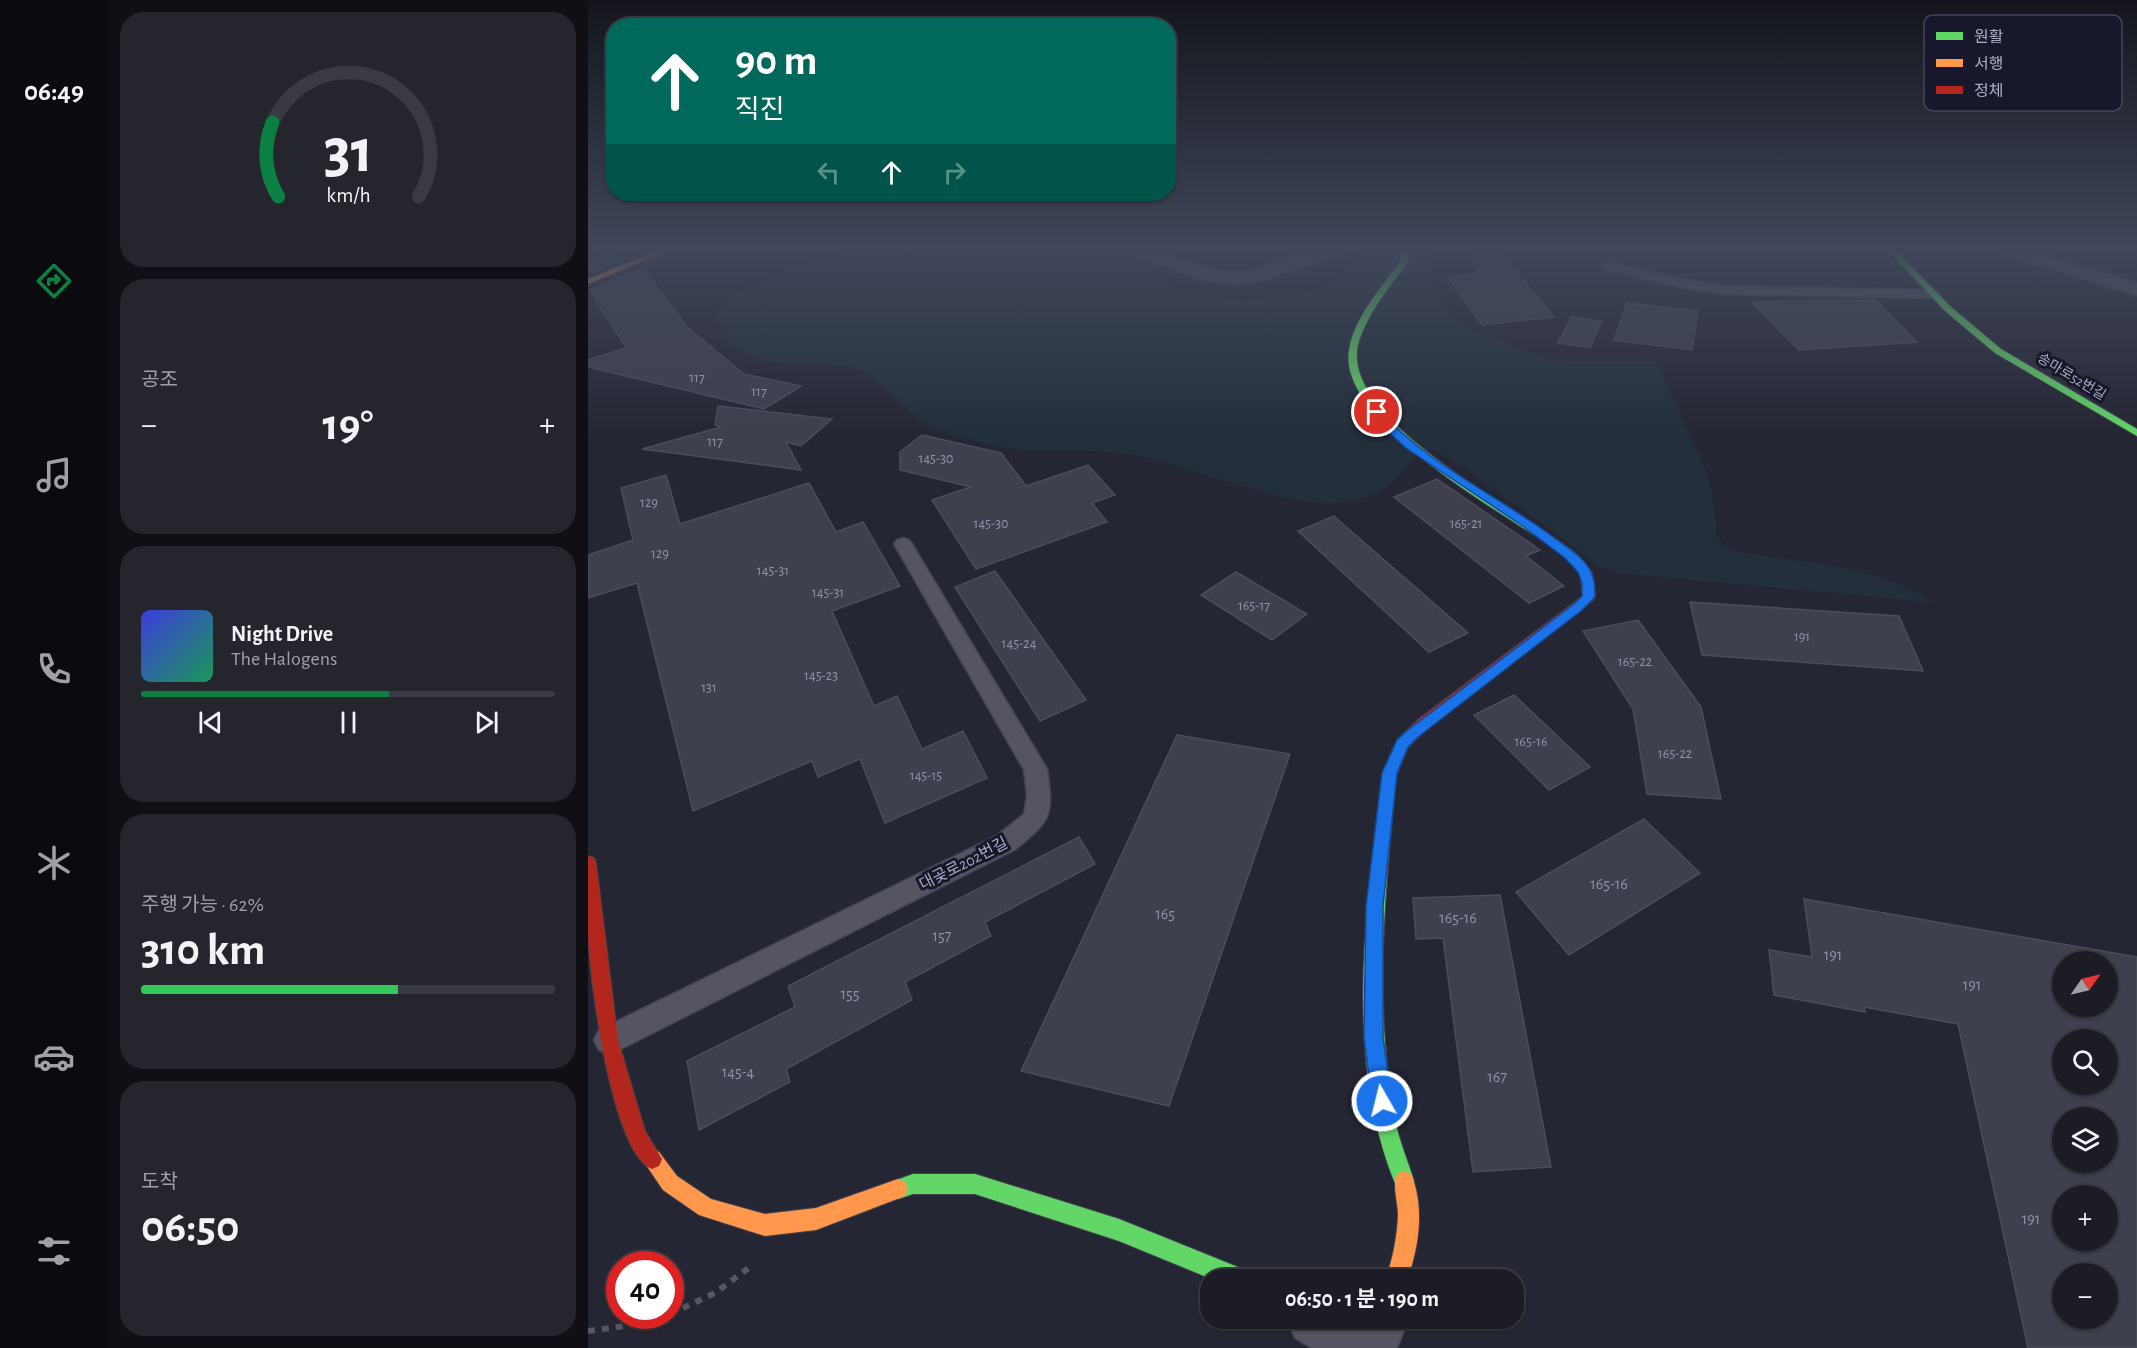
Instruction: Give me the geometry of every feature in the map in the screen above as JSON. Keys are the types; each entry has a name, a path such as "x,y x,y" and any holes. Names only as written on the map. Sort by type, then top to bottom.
{"street":[{"path":"1373,310 1362,327 1351,364 1354,381 1389,427 1410,446 1569,555 1584,571 1589,583 1588,597 1424,723 1402,744 1389,773 1375,906 1373,1037 1385,1122 1409,1195 1401,1269"},
{"name":"송마로52번길","path":"1949,310 1998,351 2137,433"},
{"path":"588,863 609,1040 636,1136 670,1183 706,1208 765,1225 816,1219 913,1184 975,1184 1119,1230 1215,1269"},
{"path":"1334,1329 1367,1348 1376,1329"}],"lane":[{"name":"대곶로202번길","path":"609,1040 1007,842 1035,819 1039,795 1035,769 903,544"}],"path":[{"path":"684,1308 715,1293 761,1259"},
{"path":"588,1331 606,1329"}],"shaded area":[{"path":"717,310 1450,310 1466,328 1548,358 1569,361 1656,361 1705,468 1712,493 1717,536 1723,545 1739,552 1864,573 1888,580 1932,602 1616,573 1595,564 1463,467 1438,452 1421,448 1398,477 1381,490 1360,499 1326,503 1278,496 1139,456 1103,452 1022,450 981,442 950,434 920,421 878,382 859,370 825,364 773,363 757,358 742,350 728,337 715,313"}],"building":[{"path":"602,310 674,310 686,326 744,374 801,386 764,409 588,367 588,360 626,348"},
{"path":"1471,310 1548,310 1554,317 1482,325"},
{"path":"1625,310 1698,311 1692,350 1614,340"},
{"path":"1759,310 1886,310 1917,342 1799,350"},
{"path":"1571,317 1602,321 1590,348 1558,343"},
{"path":"718,406 832,419 801,446 786,442 801,470 642,449 721,427 715,425"},
{"path":"922,435 1001,453 1026,486 1088,465 1115,495 1092,503 1107,522 976,569 932,500 971,487 900,470 900,452"},
{"path":"666,475 680,524 809,483 836,532 863,522 900,586 832,611 874,706 897,696 922,749 963,731 987,778 885,823 860,759 818,777 812,761 693,811 637,583 588,598 588,555 633,540 621,488"},
{"path":"1437,479 1540,550 1526,556 1564,586 1529,603 1394,497"},
{"path":"1334,516 1468,633 1429,652 1298,531"},
{"path":"995,571 1086,700 1040,721 955,587"},
{"path":"1236,572 1307,614 1272,640 1201,595"},
{"path":"1690,602 1899,616 1923,671 1702,655"},
{"path":"1638,620 1701,707 1721,799 1647,794 1633,709 1583,631"},
{"path":"1514,695 1590,767 1549,790 1474,715"},
{"path":"1177,735 1290,754 1169,1106 1021,1071"},
{"path":"1644,819 1700,873 1569,955 1516,892"},
{"path":"1079,837 1095,864 985,922 991,936 905,982 912,1000 786,1069 790,1082 699,1130 687,1061 795,1007 788,986"},
{"path":"1500,895 1551,1167 1473,1172 1443,938 1416,939 1413,898"},
{"path":"1804,899 2103,951 2052,951 2052,1017 2118,1017 2118,954 2137,957 2137,1348 2028,1348 1958,1024 1864,1007 1865,1012 1774,995 1769,950 1812,957"}],"traffic: fast":[{"path":"1371,310 1362,326 1353,351 1355,376 1369,402 1393,428 1423,454 1558,546 1570,555 1586,573"},
{"path":"1949,310 1998,351 2137,433"},
{"path":"1389,777 1380,863 1373,992 1378,1077 1385,1120 1404,1181"},
{"path":"898,1189 913,1184 975,1184 1119,1230 1215,1269"}],"traffic: slow":[{"path":"652,1159 670,1183 706,1208 765,1225 816,1219 898,1189"},
{"path":"1400,1269 1406,1245 1408,1217 1404,1181"}],"traffic: jam":[{"path":"1389,777 1402,744 1424,723 1589,597 1586,573"},
{"path":"588,863 609,1040 636,1136 652,1159"}],"route":[{"path":"1377,412 1389,427 1410,446 1569,555 1584,571 1589,583 1588,597 1578,607 1424,723 1402,744 1389,773 1375,906 1373,1037 1382,1101"}]}
